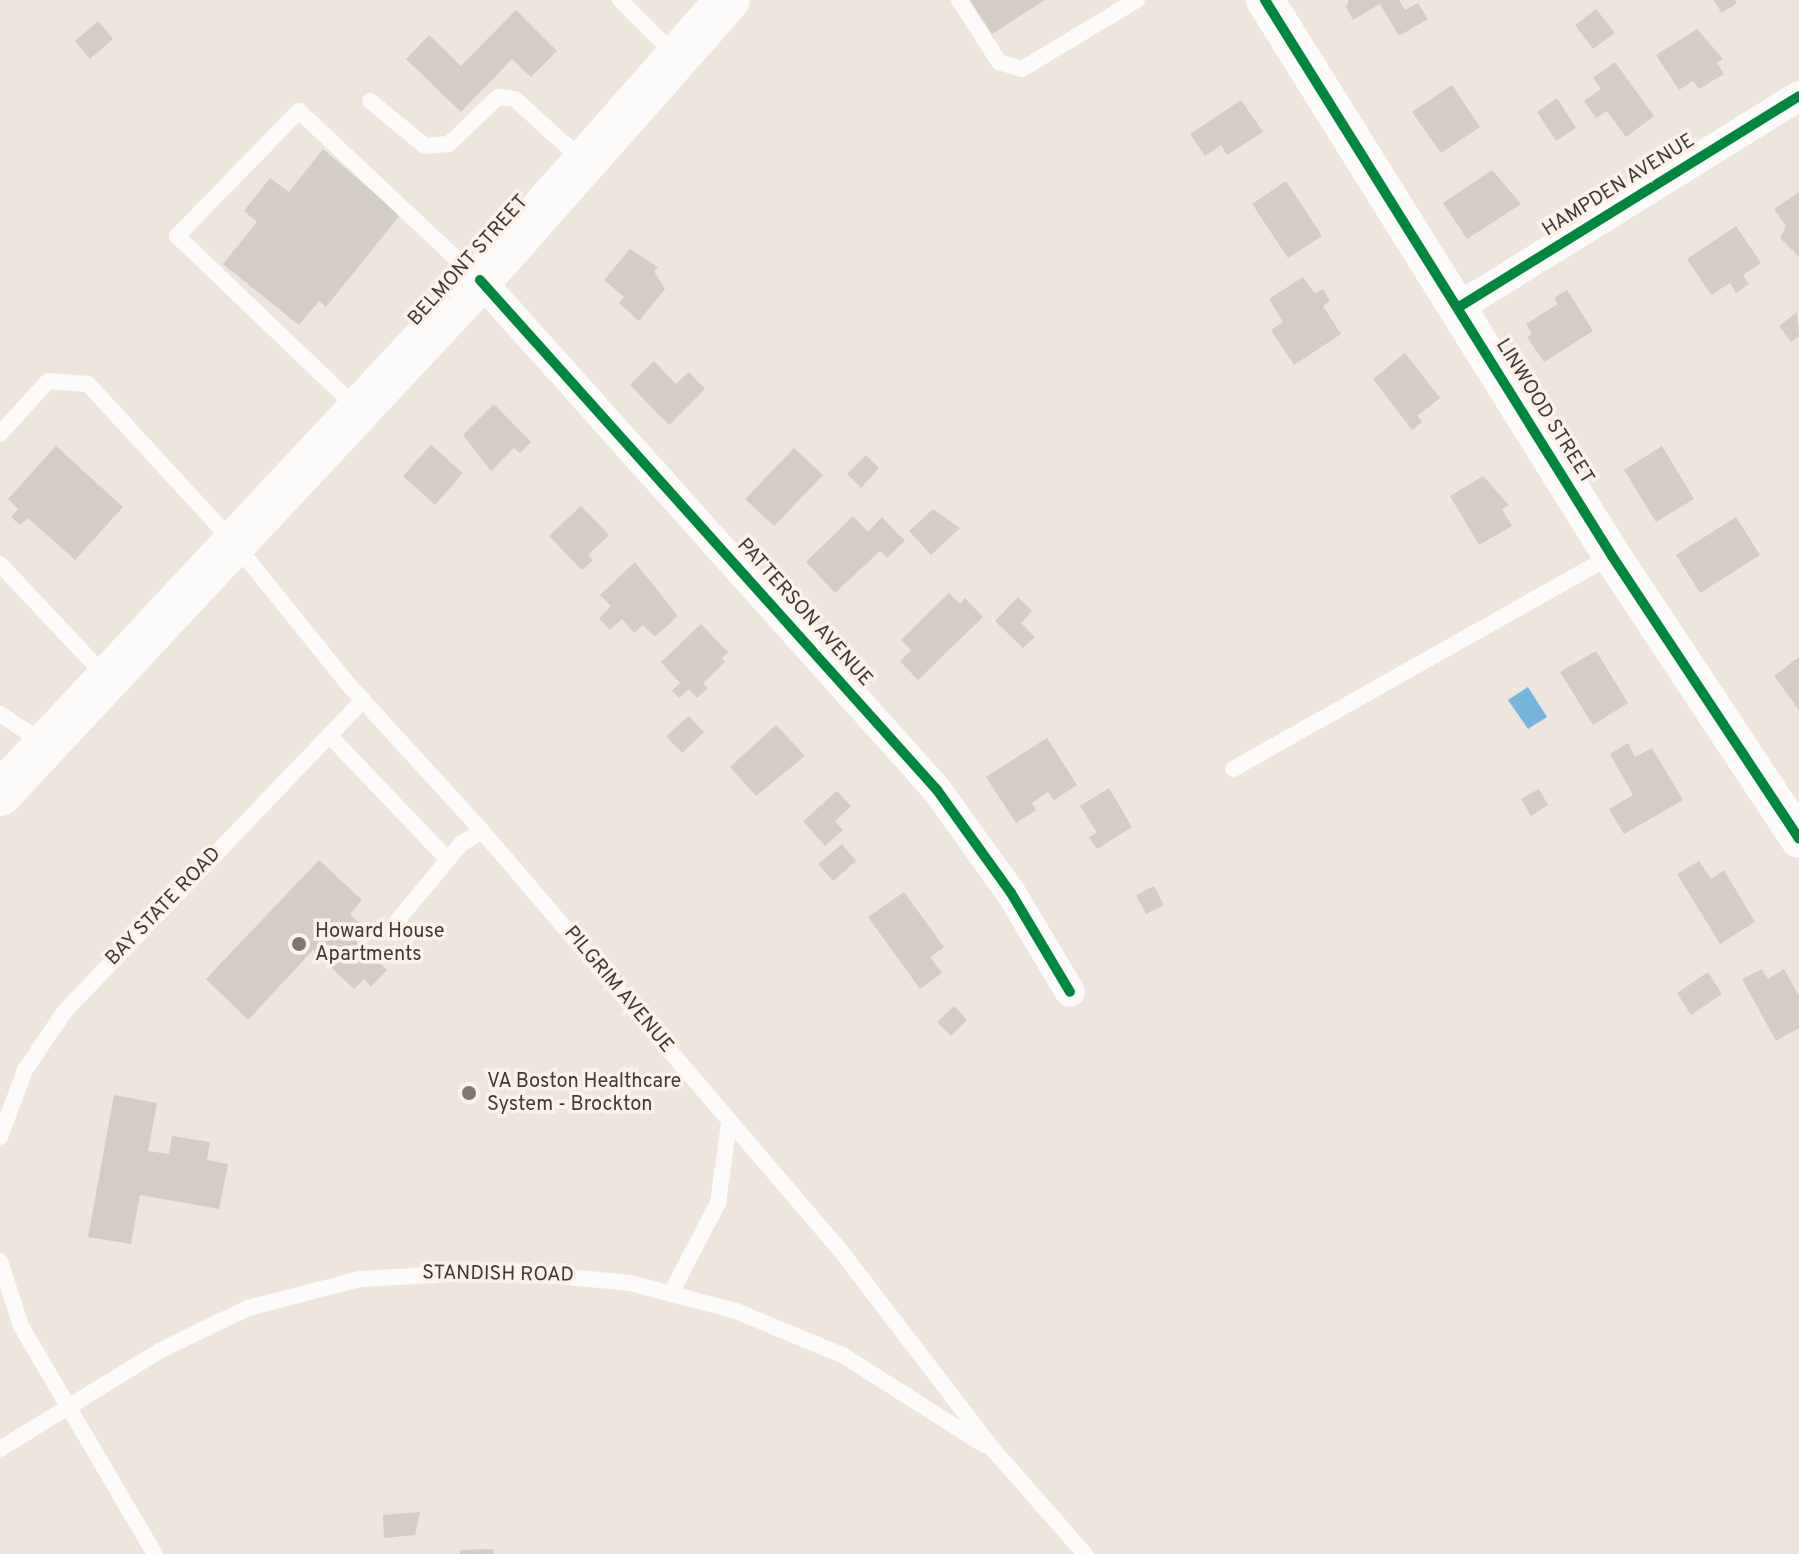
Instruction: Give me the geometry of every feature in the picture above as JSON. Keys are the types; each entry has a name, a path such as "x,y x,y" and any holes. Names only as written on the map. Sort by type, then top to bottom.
{"main road":[{"name":"BELMONT STREET","path":"0,794 480,280 582,160 728,0"}],"street":[{"name":"LINWOOD STREET","path":"1265,0 1612,556 1799,839"},
{"name":"HAMPDEN AVENUE","path":"1459,307 1799,96"},
{"name":"PATTERSON AVENUE","path":"480,280 937,790 1003,881 1070,992"}],"lane":[{"path":"620,0 676,56"},
{"path":"959,0 999,62 1022,69 1137,0"},
{"path":"370,101 425,146 449,144 498,97 515,99 582,160"},
{"path":"359,410 177,236 299,111 480,280"},
{"name":"PILGRIM AVENUE","path":"0,434 48,381 88,384 235,544 363,700 482,831 868,1284 996,1453 1085,1554"},
{"path":"1233,769 1612,556"},
{"path":"0,564 108,679"},
{"name":"BAY STATE ROAD","path":"0,1137 25,1070 65,1011 363,700"},
{"path":"0,714 47,745"},
{"path":"329,735 447,859"},
{"path":"397,921 447,859 482,831"},
{"path":"672,1291 718,1203 729,1124"},
{"path":"0,1261 17,1318 155,1554"},
{"name":"STANDISH ROAD","path":"0,1449 67,1405 221,1319 279,1298 347,1281 506,1271 586,1276 672,1291 772,1324 844,1356 996,1453"}],"water":[{"path":"1528,687 1547,717 1528,729 1508,700"}],"building":[{"path":"970,0 1045,0 992,34"},
{"path":"1349,0 1399,0 1405,10 1418,3 1428,19 1399,36 1380,4 1353,20 1346,7"},
{"path":"1713,0 1735,0 1737,3 1722,13"},
{"path":"1596,9 1615,33 1593,49 1575,25"},
{"path":"516,10 557,51 531,77 512,59 461,112 406,59 429,35 461,66"},
{"path":"98,21 113,39 90,59 75,41"},
{"path":"1697,29 1723,59 1717,63 1724,74 1699,89 1693,81 1679,90 1656,55"},
{"path":"1615,62 1654,116 1626,137 1607,111 1596,118 1584,101 1601,89 1593,78"},
{"path":"1452,85 1480,127 1441,153 1412,112"},
{"path":"1557,98 1576,128 1556,141 1537,112"},
{"path":"1241,100 1263,132 1227,155 1221,145 1205,156 1190,134"},
{"path":"323,149 400,215 326,307 319,301 299,325 223,264 257,222 244,211 270,178 289,192"},
{"path":"1492,170 1521,204 1467,239 1443,203"},
{"path":"1286,181 1322,236 1288,258 1252,204"},
{"path":"1799,192 1799,257 1780,238 1786,226 1774,209"},
{"path":"1736,226 1761,263 1743,275 1749,284 1736,293 1730,283 1711,295 1687,259"},
{"path":"630,249 658,267 654,271 665,289 639,321 619,303 624,297 604,280"},
{"path":"1303,277 1315,294 1323,289 1330,301 1323,306 1341,334 1294,365 1271,330 1283,322 1269,299"},
{"path":"1567,290 1593,331 1544,362 1527,337 1532,334 1526,324 1558,304 1554,298"},
{"path":"1797,312 1799,336 1791,342 1779,326"},
{"path":"1405,353 1440,398 1417,416 1422,422 1412,430 1373,379"},
{"path":"654,361 676,384 689,372 705,389 669,425 630,385"},
{"path":"494,404 531,442 520,453 514,448 491,471 463,435"},
{"path":"431,445 463,473 435,505 403,476"},
{"path":"56,446 123,507 75,560 28,518 20,525 11,517 18,509 8,499"},
{"path":"1662,446 1694,499 1656,522 1624,470"},
{"path":"794,448 823,475 774,526 745,499"},
{"path":"866,455 879,468 861,488 847,474"},
{"path":"1483,476 1509,505 1502,509 1512,526 1479,545 1450,496"},
{"path":"581,506 609,535 588,555 593,560 582,570 549,536"},
{"path":"933,509 960,528 931,555 909,531"},
{"path":"853,516 868,532 882,517 905,541 887,558 880,551 835,593 806,562"},
{"path":"1736,517 1760,555 1700,593 1676,555"},
{"path":"635,562 678,616 655,637 643,625 634,633 622,619 610,630 599,618 611,606 600,595"},
{"path":"949,593 960,604 965,598 983,617 918,680 900,661 911,650 901,640"},
{"path":"1018,597 1032,611 1021,623 1035,637 1023,648 995,621"},
{"path":"701,624 728,652 722,658 725,662 703,683 708,688 697,698 689,689 679,698 672,691 680,683 661,662"},
{"path":"1596,651 1628,703 1593,725 1560,672"},
{"path":"1799,657 1799,710 1774,676"},
{"path":"689,716 704,732 682,753 666,736"},
{"path":"776,725 805,756 756,796 730,767"},
{"path":"1047,738 1077,785 1054,800 1048,792 1032,803 1036,810 1016,823 986,777"},
{"path":"1628,743 1635,757 1652,748 1683,800 1624,834 1609,809 1633,795 1610,754"},
{"path":"1109,788 1132,827 1097,849 1089,837 1097,833 1080,806"},
{"path":"1539,789 1548,805 1531,816 1521,799"},
{"path":"837,791 851,806 835,821 843,830 825,846 803,821"},
{"path":"842,844 856,861 833,881 818,864"},
{"name":"Howard House Apartments","path":"319,860 362,900 350,914 364,927 353,938 387,970 371,987 364,979 354,989 313,950 248,1020 206,979"},
{"path":"1699,861 1711,879 1724,870 1755,922 1720,944 1677,874"},
{"path":"1154,886 1164,905 1146,914 1136,895"},
{"path":"904,892 944,947 930,957 942,973 920,989 868,917"},
{"path":"1762,969 1768,979 1784,969 1799,996 1799,1028 1776,1041 1742,979"},
{"path":"1708,972 1722,994 1691,1015 1677,993"},
{"path":"954,1006 967,1020 951,1036 937,1022"},
{"path":"114,1095 157,1103 148,1151 169,1154 172,1136 210,1142 207,1160 228,1164 219,1209 140,1195 131,1244 88,1237"},
{"path":"420,1512 415,1535 384,1538 383,1515"},
{"path":"494,1549 494,1554 460,1554 460,1550"}],"cycle path":[{"path":"1265,0 1612,556 1799,839"},
{"path":"1459,307 1799,96"},
{"path":"480,280 937,790 1011,893 1070,992"}],"place":[{"name":"Howard House Apartments","path":"299,944"},
{"name":"VA Boston Healthcare System - Brockton","path":"469,1093"}]}
